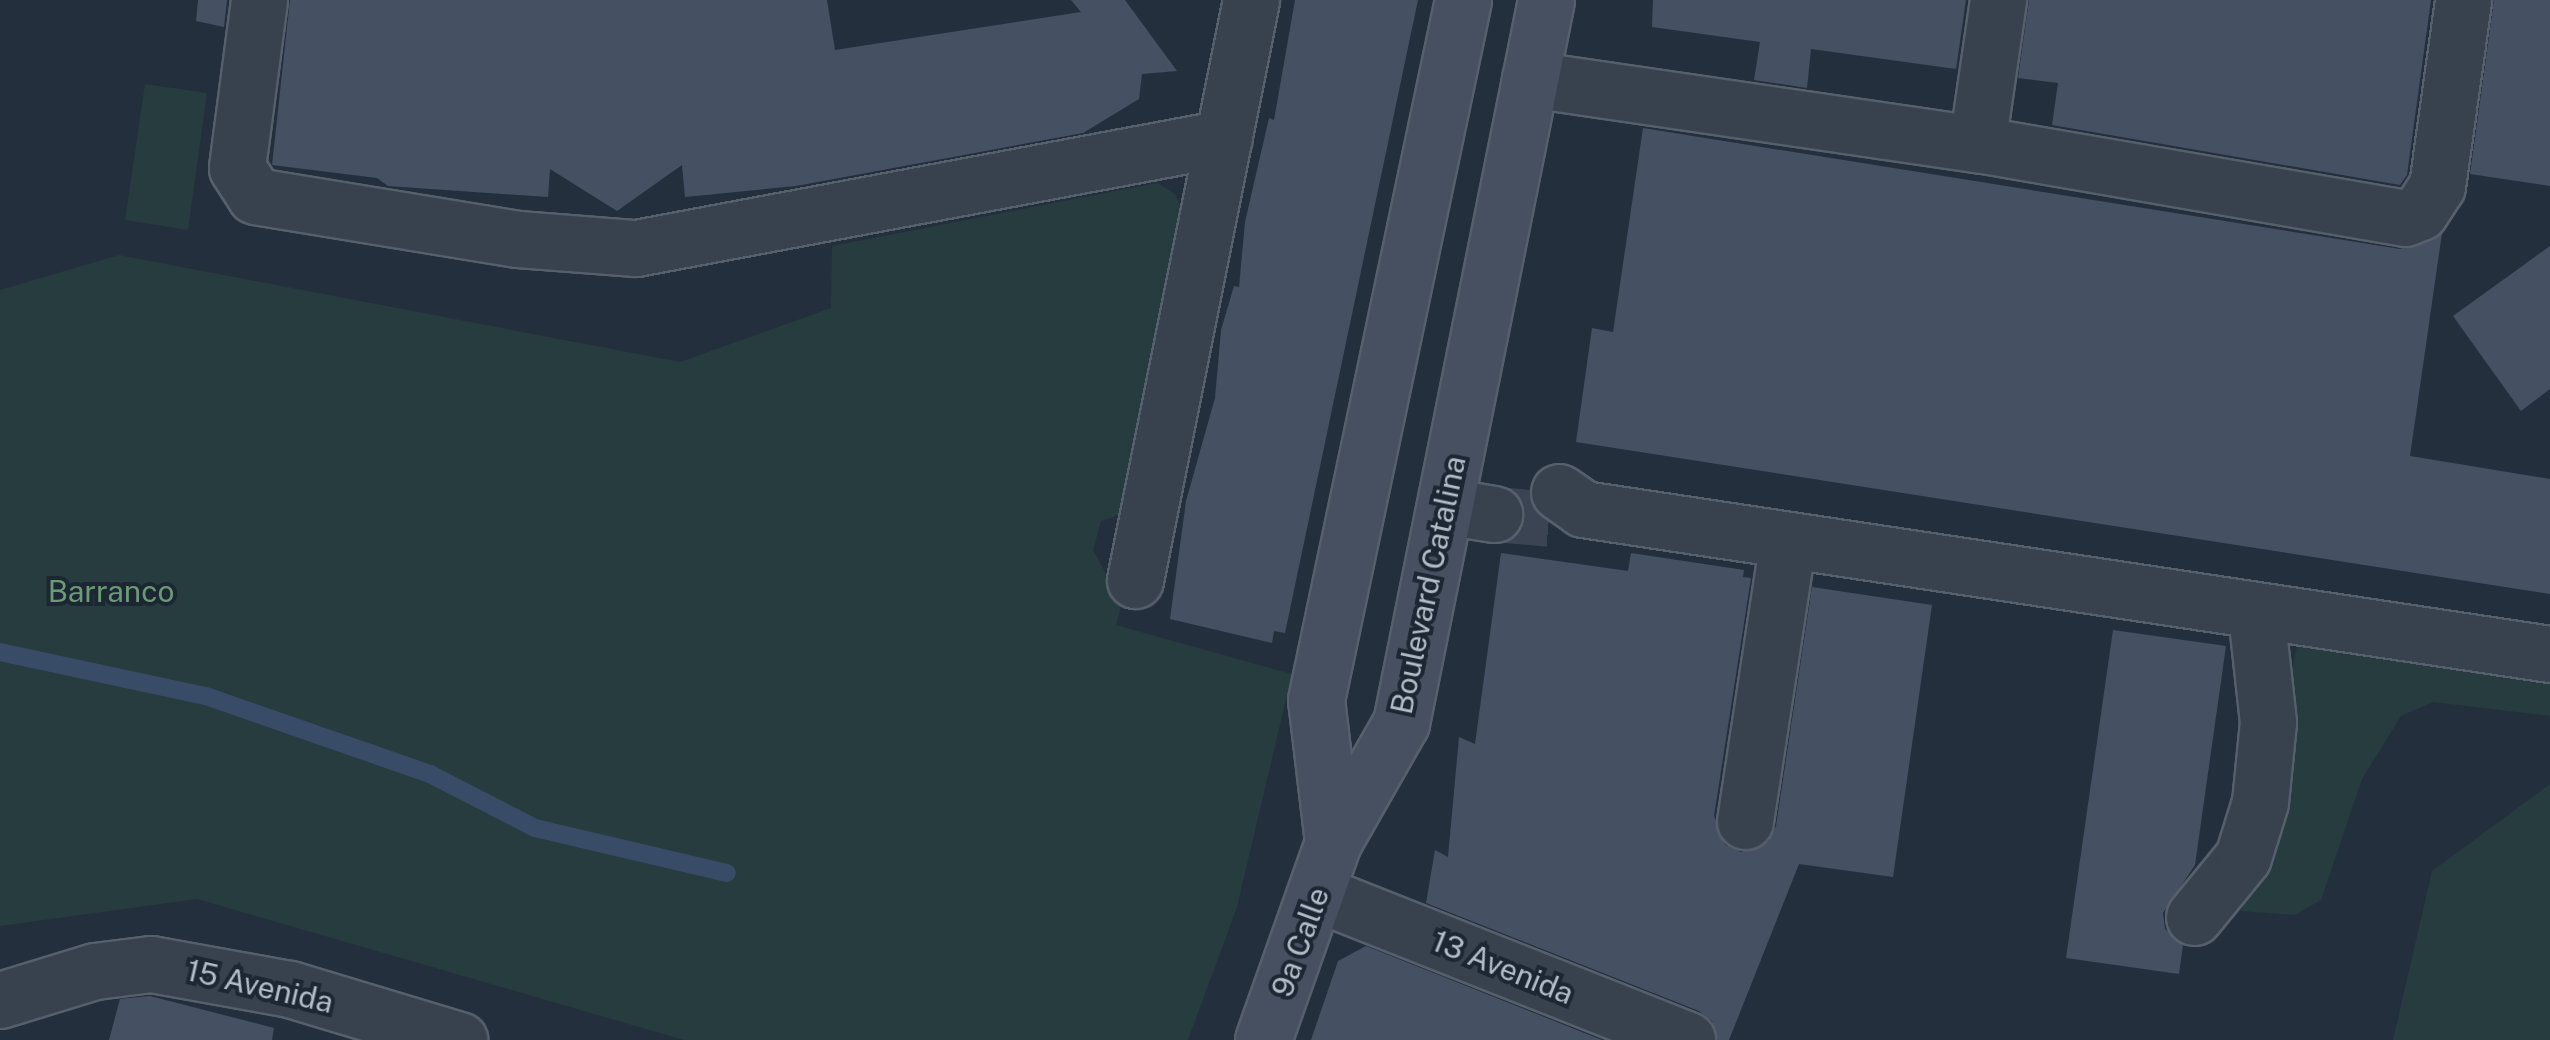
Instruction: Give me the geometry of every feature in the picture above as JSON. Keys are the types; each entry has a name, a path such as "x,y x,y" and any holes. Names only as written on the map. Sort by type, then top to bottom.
{"street":[{"path":"259,0 237,168 255,196 518,239 636,248 1224,138"},
{"path":"1135,580 1251,0"},
{"path":"1326,868 1316,700 1463,0"},
{"name":"Boulevard Catalina","path":"1326,868 1401,723 1473,491 1530,79 1546,0"},
{"path":"1976,144 1998,0"},
{"path":"1530,79 1976,144 2406,218 2420,212 2437,186 2463,0"},
{"path":"1565,506 2256,614 2550,654"},
{"path":"1745,821 1788,540"},
{"path":"2194,917 2243,857 2260,802 2268,722 2256,614"},
{"name":"13 Avenida","path":"1326,868 1684,1039"},
{"name":"9a Calle","path":"1264,1040 1326,868"},
{"name":"15 Avenida","path":"0,1000 96,970 151,964 290,989 459,1040"}],"green space":[{"path":"145,84 207,93 188,230 125,220"},
{"name":"Barranco","path":"1157,183 1175,194 1182,211 1122,514 1101,521 1093,550 1122,603 1116,625 1292,674 1237,907 1188,1040 684,1040 197,899 0,926 0,290 119,255 680,362 831,308 832,246"},
{"path":"2298,643 2550,677 2550,716 2433,702 2401,716 2362,779 2321,900 2295,915 2241,911 2264,857 2293,718 2291,672"},
{"path":"2550,784 2550,1040 2393,1040 2432,871"}],"building":[{"path":"198,0 227,0 224,27 196,21"},
{"path":"290,0 827,0 835,50 1081,12 1071,0 1125,0 1177,71 1142,74 1139,99 1083,133 796,186 685,197 682,165 617,211 550,169 548,197 388,186 377,178 272,165"},
{"path":"1295,0 1418,0 1285,633 1274,631 1272,643 1170,619 1186,501 1215,398 1221,330 1234,286 1239,287 1245,222 1269,118 1274,120"},
{"path":"1653,0 1966,0 1956,69 1811,49 1807,88 1754,80 1760,42 1652,27"},
{"path":"2029,0 2431,0 2407,175 2400,185 2052,125 2058,83 2018,78"},
{"path":"2494,0 2550,0 2550,186 2470,174"},
{"path":"1643,128 2400,249 2442,233 2410,456 2550,479 2550,594 1576,442 1592,328 1613,332"},
{"path":"2550,246 2550,389 2521,411 2453,316"},
{"path":"1501,553 1628,571 1631,553 1744,570 1743,577 1751,578 1714,816 1725,845 1741,852 1769,841 1776,826 1812,587 1932,605 1893,877 1799,864 1729,1040 1718,1040 1712,1021 1699,1011 1426,903 1435,850 1448,857 1459,737 1475,744"},
{"path":"2113,630 2226,646 2195,865 2163,913 2165,929 2183,945 2179,974 2066,958"},
{"path":"1366,946 1602,1040 1311,1040 1338,961"},
{"path":"150,996 274,1028 272,1040 109,1040 120,999"}],"waterway":[{"path":"0,652 206,696 430,774 535,828 727,873"}],"tunnel":[{"path":"1494,514 1554,519"}]}
